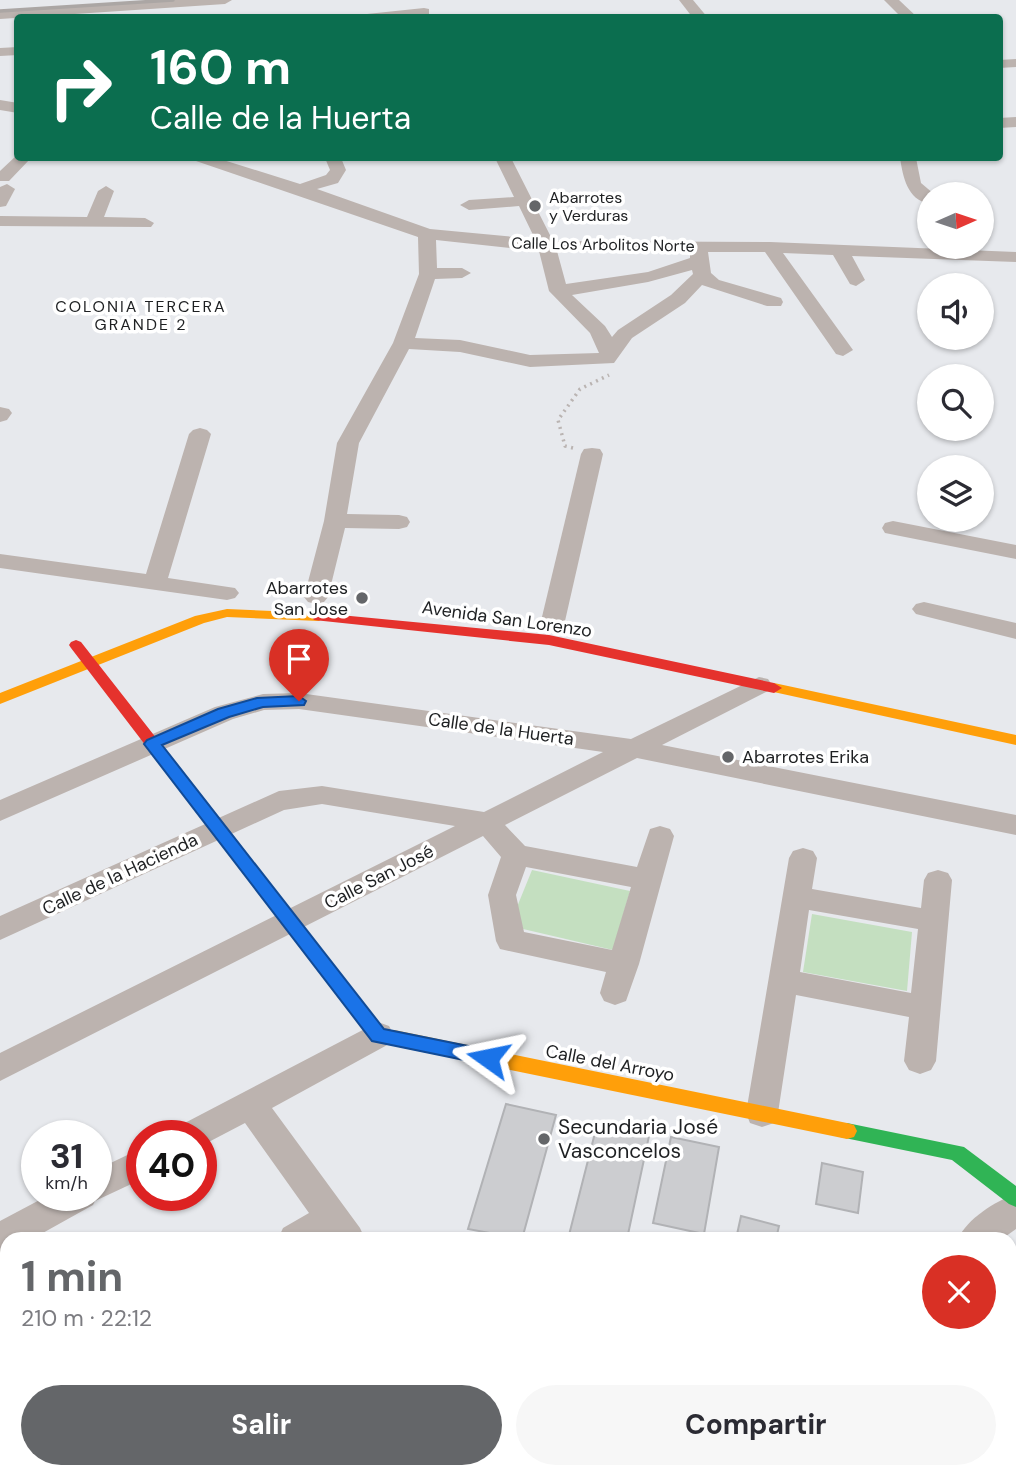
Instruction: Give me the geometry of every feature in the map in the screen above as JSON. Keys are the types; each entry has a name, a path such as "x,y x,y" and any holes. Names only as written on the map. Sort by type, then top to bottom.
{"street":[{"path":"0,4 57,0"},
{"path":"15,14 225,0"},
{"path":"686,0 698,14"},
{"path":"891,0 907,14"},
{"path":"396,14 424,10"},
{"path":"3,189 21,161"},
{"path":"300,189 332,179 338,170 334,161"},
{"path":"504,161 547,246 558,291 598,330 608,355"},
{"path":"909,161 914,186 917,189"},
{"name":"Calle Los Arbolitos Norte","path":"231,163 427,234 700,261 770,247 917,251"},
{"path":"93,223 106,191"},
{"path":"468,205 524,201"},
{"path":"0,220 145,223"},
{"path":"316,598 335,521 348,443 403,343 428,274 427,234"},
{"path":"770,247 843,350"},
{"path":"840,251 856,280"},
{"name":"Calle Los Arbolitos Norte","path":"994,255 1016,257"},
{"path":"558,291 649,278 700,261"},
{"path":"403,343 460,346 530,361 608,355 625,334 678,299 700,261"},
{"path":"700,261 712,284 774,302"},
{"path":"428,274 461,273"},
{"path":"155,583 200,434"},
{"path":"553,622 592,454"},
{"path":"335,521 399,522"},
{"path":"893,528 1016,552"},
{"path":"0,561 155,583 231,600"},
{"name":"Avenida San Lorenzo","path":"0,699 200,619 231,600"},
{"name":"Avenida San Lorenzo","path":"177,606 231,600 312,616 549,640 1016,740"},
{"path":"924,609 1016,631"},
{"path":"76,645 378,1035 217,1122"},
{"name":"Calle San José","path":"0,1068 759,685"},
{"name":"Calle de la Huerta","path":"0,811 223,713 263,702 299,701 634,748 1016,825"},
{"name":"Calle de la Hacienda","path":"0,929 279,801 322,795 486,822"},
{"path":"486,822 516,855 648,880"},
{"path":"615,993 660,836"},
{"path":"516,855 502,895 511,941 624,964"},
{"path":"762,1113 803,858"},
{"path":"920,1061 938,880"},
{"path":"797,897 934,922"},
{"path":"783,981 925,1008"},
{"name":"Calle del Arroyo","path":"378,1035 957,1153 1016,1198"},
{"path":"250,1104 340,1228"},
{"path":"985,1232 1016,1209"},
{"path":"11,1232 50,1211"}],"path":[{"path":"592,454 565,446 558,420 580,389 590,382 606,377 612,371 608,355"}],"green space":[{"path":"532,870 630,891 613,950 523,929 517,907"},
{"path":"812,914 912,932 907,991 803,972"}],"building":[{"path":"506,1104 556,1115 524,1232 484,1232 468,1229"},
{"path":"597,1125 649,1136 628,1232 570,1232"},
{"path":"671,1137 719,1147 704,1232 653,1223"},
{"path":"822,1163 863,1172 858,1213 816,1204"},
{"path":"741,1216 779,1226 778,1232 738,1232"}],"railway":[{"path":"0,11 173,0"}],"traffic: fast":[{"path":"847,1131 957,1153 1016,1198"}],"traffic: slow":[{"path":"0,699 200,619 227,613 319,617"},
{"path":"774,688 1016,740"},
{"path":"394,1038 847,1131"}],"traffic: jam":[{"path":"319,617 549,640 774,688"},
{"path":"76,645 378,1035 394,1038"}],"place":[{"name":"Abarrotes y Verduras","path":"535,206"},
{"name":"Abarrotes San Jose","path":"362,598"},
{"name":"Abarrotes Erika","path":"728,757"},
{"name":"Secundaria José Vasconcelos","path":"544,1139"}],"district":[{"name":"COLONIA TERCERA GRANDE 2","path":"141,315"}],"route":[{"path":"299,701 263,702 223,713 152,744 378,1035 488,1058"}]}
